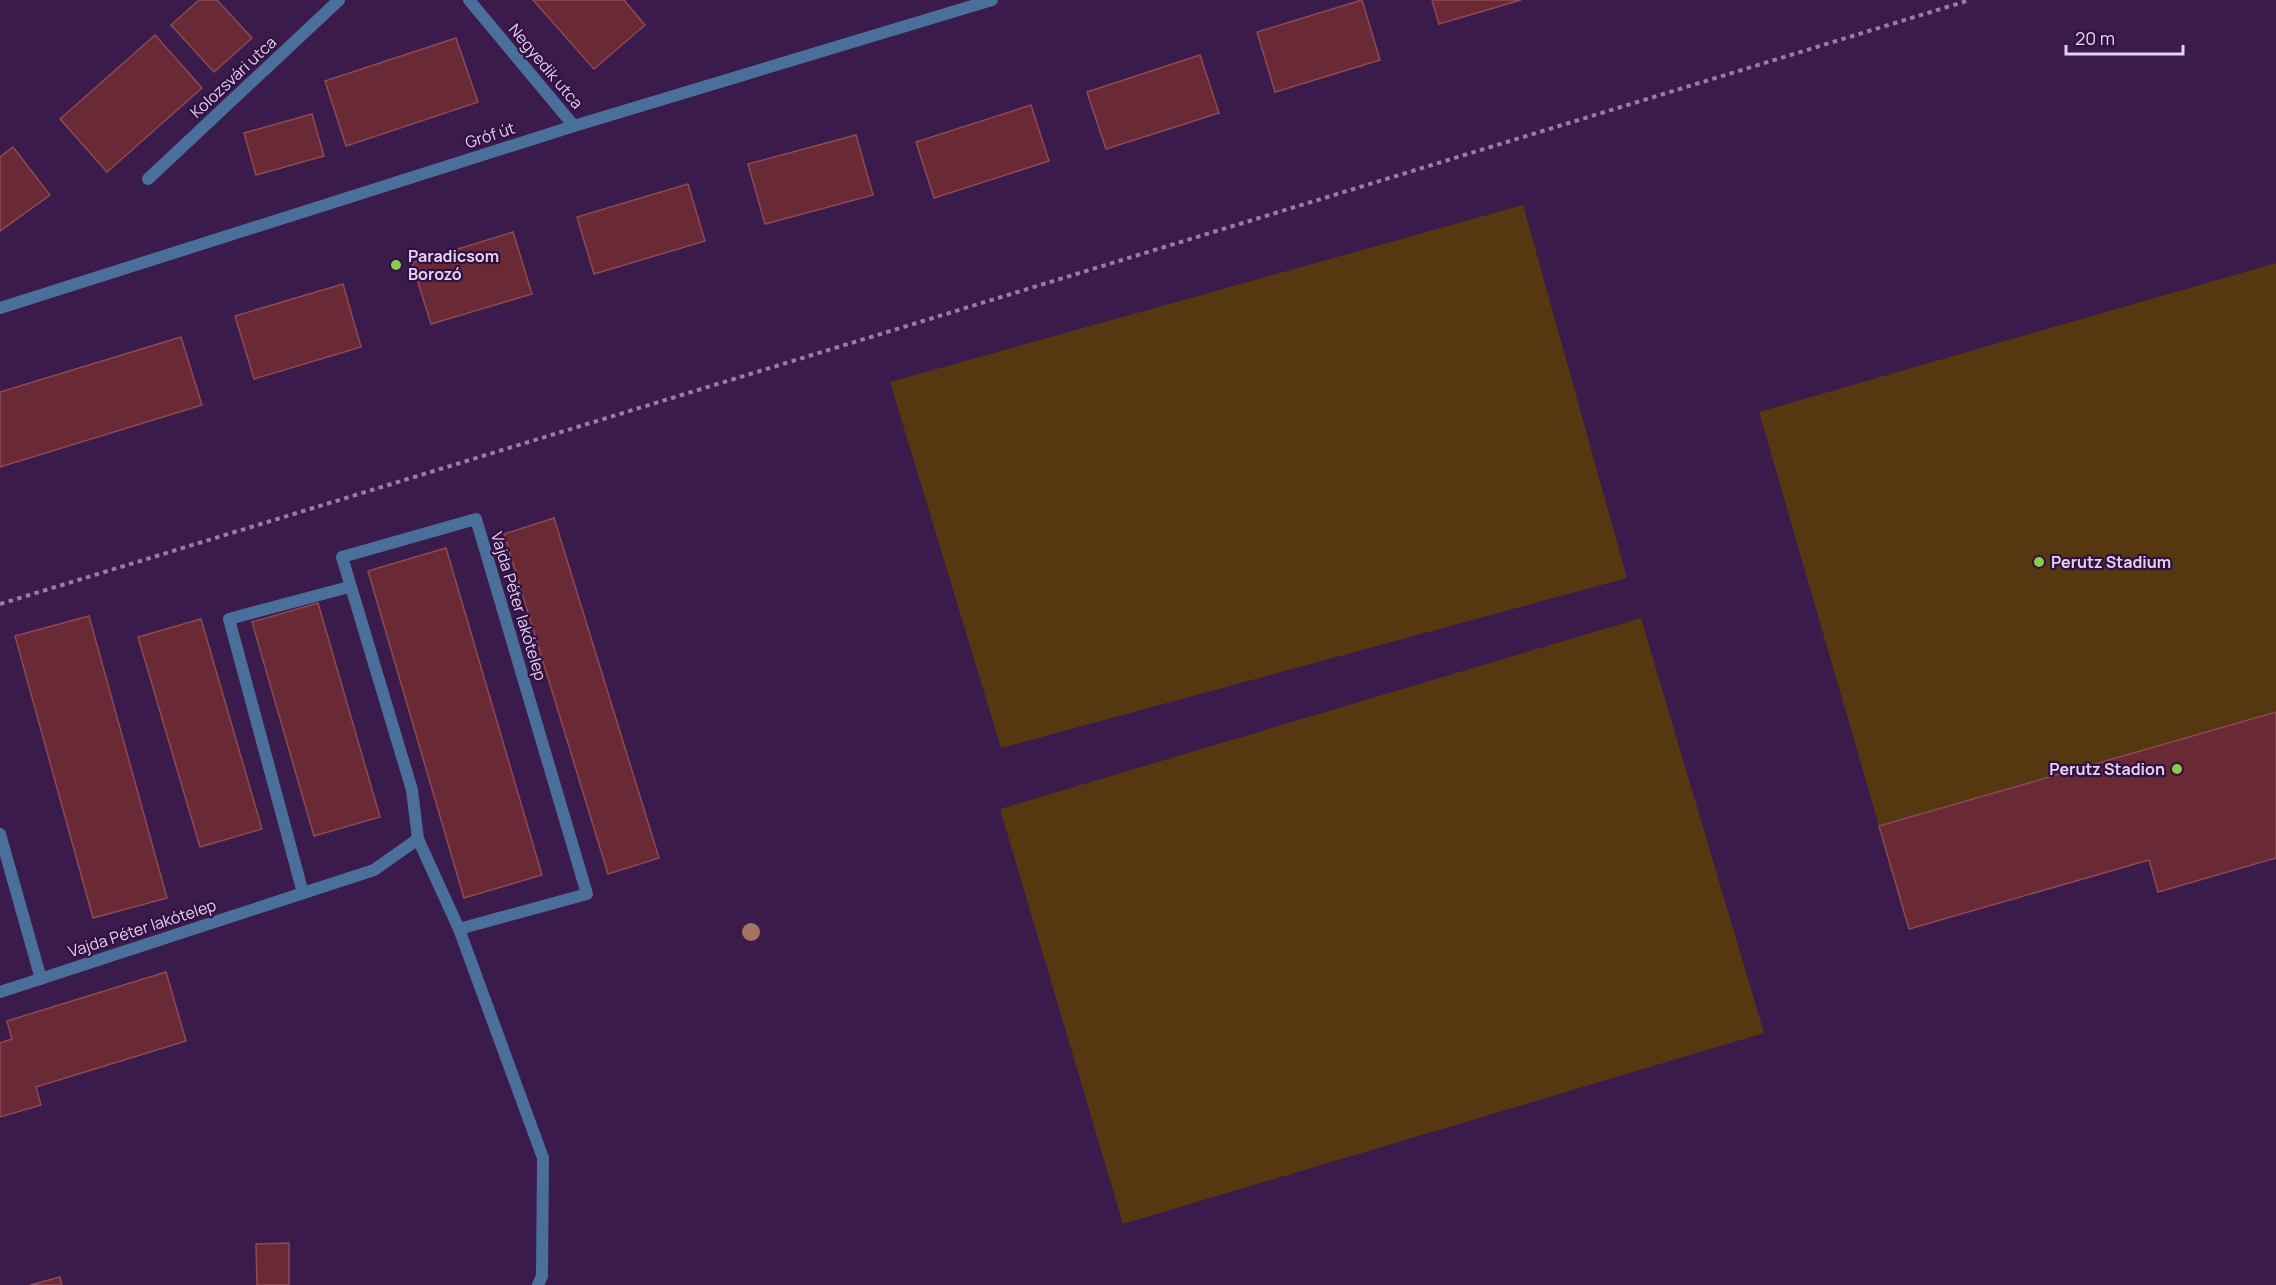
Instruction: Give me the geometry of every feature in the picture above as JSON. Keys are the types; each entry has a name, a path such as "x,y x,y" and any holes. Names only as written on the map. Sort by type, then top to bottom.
{"street":[{"name":"Kolozsvári utca","path":"148,179 339,0"},
{"name":"Negyedik utca","path":"469,0 574,126"},
{"name":"Gróf út","path":"0,308 574,126 992,0"},
{"name":"Vajda Péter lakótelep","path":"476,519 587,894 459,929 417,839 412,790 342,557 476,519"},
{"path":"303,893 229,619 349,586"},
{"path":"0,834 41,979"},
{"name":"Vajda Péter lakótelep","path":"0,992 374,870 417,839"},
{"path":"459,929 543,1158 542,1275 538,1285"}],"path":[{"path":"0,604 1970,0"}],"shaded area":[{"path":"1523,205 1627,578 1001,748 890,382"},
{"name":"Perutz Stadium","path":"2276,263 2276,712 1879,826 1759,412"},
{"path":"1641,618 1764,1033 1123,1224 1000,809"}],"building":[{"path":"199,0 217,0 252,38 214,72 171,25"},
{"path":"533,0 624,0 645,25 594,69"},
{"path":"1362,0 1380,60 1275,92 1257,32"},
{"path":"1432,0 1521,0 1439,24"},
{"path":"155,35 202,88 107,172 60,119"},
{"path":"456,38 478,102 346,146 325,81"},
{"path":"1200,55 1219,113 1106,149 1087,92"},
{"path":"1031,105 1049,161 934,198 916,142"},
{"path":"312,114 324,156 256,175 244,133"},
{"path":"856,135 873,195 765,224 748,164"},
{"path":"13,147 50,195 0,231 0,157"},
{"path":"688,184 705,241 594,274 577,217"},
{"path":"513,232 532,294 431,324 412,263"},
{"path":"343,284 361,347 254,379 235,316"},
{"path":"181,337 202,405 0,467 0,392"},
{"path":"554,518 659,858 608,874 504,534"},
{"path":"446,548 542,875 464,898 368,571"},
{"path":"318,603 380,817 314,836 252,622"},
{"path":"89,616 167,898 93,918 15,636"},
{"path":"201,619 262,829 200,847 138,637"},
{"name":"Perutz Stadion","path":"2276,712 2276,858 2158,892 2149,860 1909,929 1879,826"},
{"path":"166,972 186,1041 36,1087 41,1105 0,1117 0,1043 12,1039 7,1021"},
{"path":"289,1243 289,1285 257,1285 256,1244"},
{"path":"60,1277 62,1285 30,1285"}],"place":[{"name":"Paradicsom Borozó","path":"396,265"},
{"name":"Perutz Stadium","path":"2039,562"},
{"name":"Perutz Stadion","path":"2177,769"}]}
